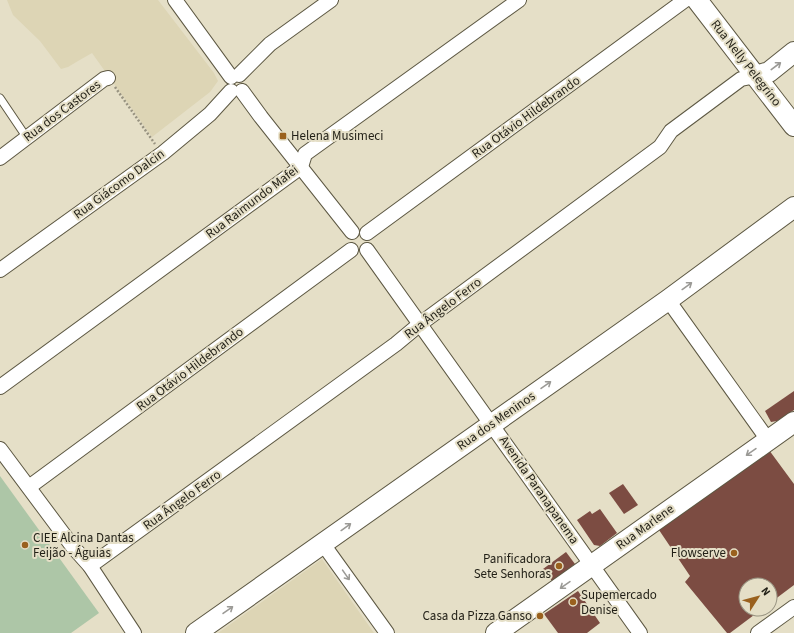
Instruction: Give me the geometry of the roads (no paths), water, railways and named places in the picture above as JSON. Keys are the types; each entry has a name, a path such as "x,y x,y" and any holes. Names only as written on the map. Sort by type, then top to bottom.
{"street":[{"path":"175,0 235,76 245,80 245,88 237,91 301,167 352,232"},
{"path":"235,76 270,44 331,0"},
{"name":"Rua Raimundo Mafei","path":"0,387 301,167 305,154 519,0"},
{"name":"Rua Otávio Hildebrando","path":"367,233 685,0"},
{"name":"Rua Nelly Pelegrino","path":"697,0 794,126"},
{"name":"Rua Ângelo Ferro","path":"90,566 390,349 420,324 660,147 671,131 740,79 769,72 794,52"},
{"name":"Rua dos Castores","path":"0,158 104,79 108,78"},
{"name":"Rua Giácomo Dalcin","path":"0,270 163,153 237,91"},
{"name":"Rua dos Meninos","path":"196,633 491,423 668,300 794,207"},
{"path":"360,230 367,233 370,244 367,250 362,253 358,253 351,250 348,239 352,232 360,230"},
{"name":"Rua Otávio Hildebrando","path":"29,488 351,250"},
{"name":"Avenida Paranapanema","path":"367,250 640,633"},
{"path":"668,300 768,440"},
{"name":"Rua Marlene","path":"496,633 794,422"},
{"path":"0,449 73,546 90,566 134,633"},
{"path":"323,544 387,633"},
{"path":"758,633 794,606"}],"lane":[{"path":"0,98 27,138"}],"place":[{"name":"Helena Musimeci","path":"283,136"},
{"name":"CIEE Alcina Dantas Feijão - Águias","path":"25,545"},
{"name":"Flowserve","path":"734,553"},
{"name":"Panificadora Sete Senhoras","path":"559,566"},
{"name":"Supemercado Denise","path":"573,602"},
{"name":"Casa da Pizza Ganso","path":"540,616"}]}
